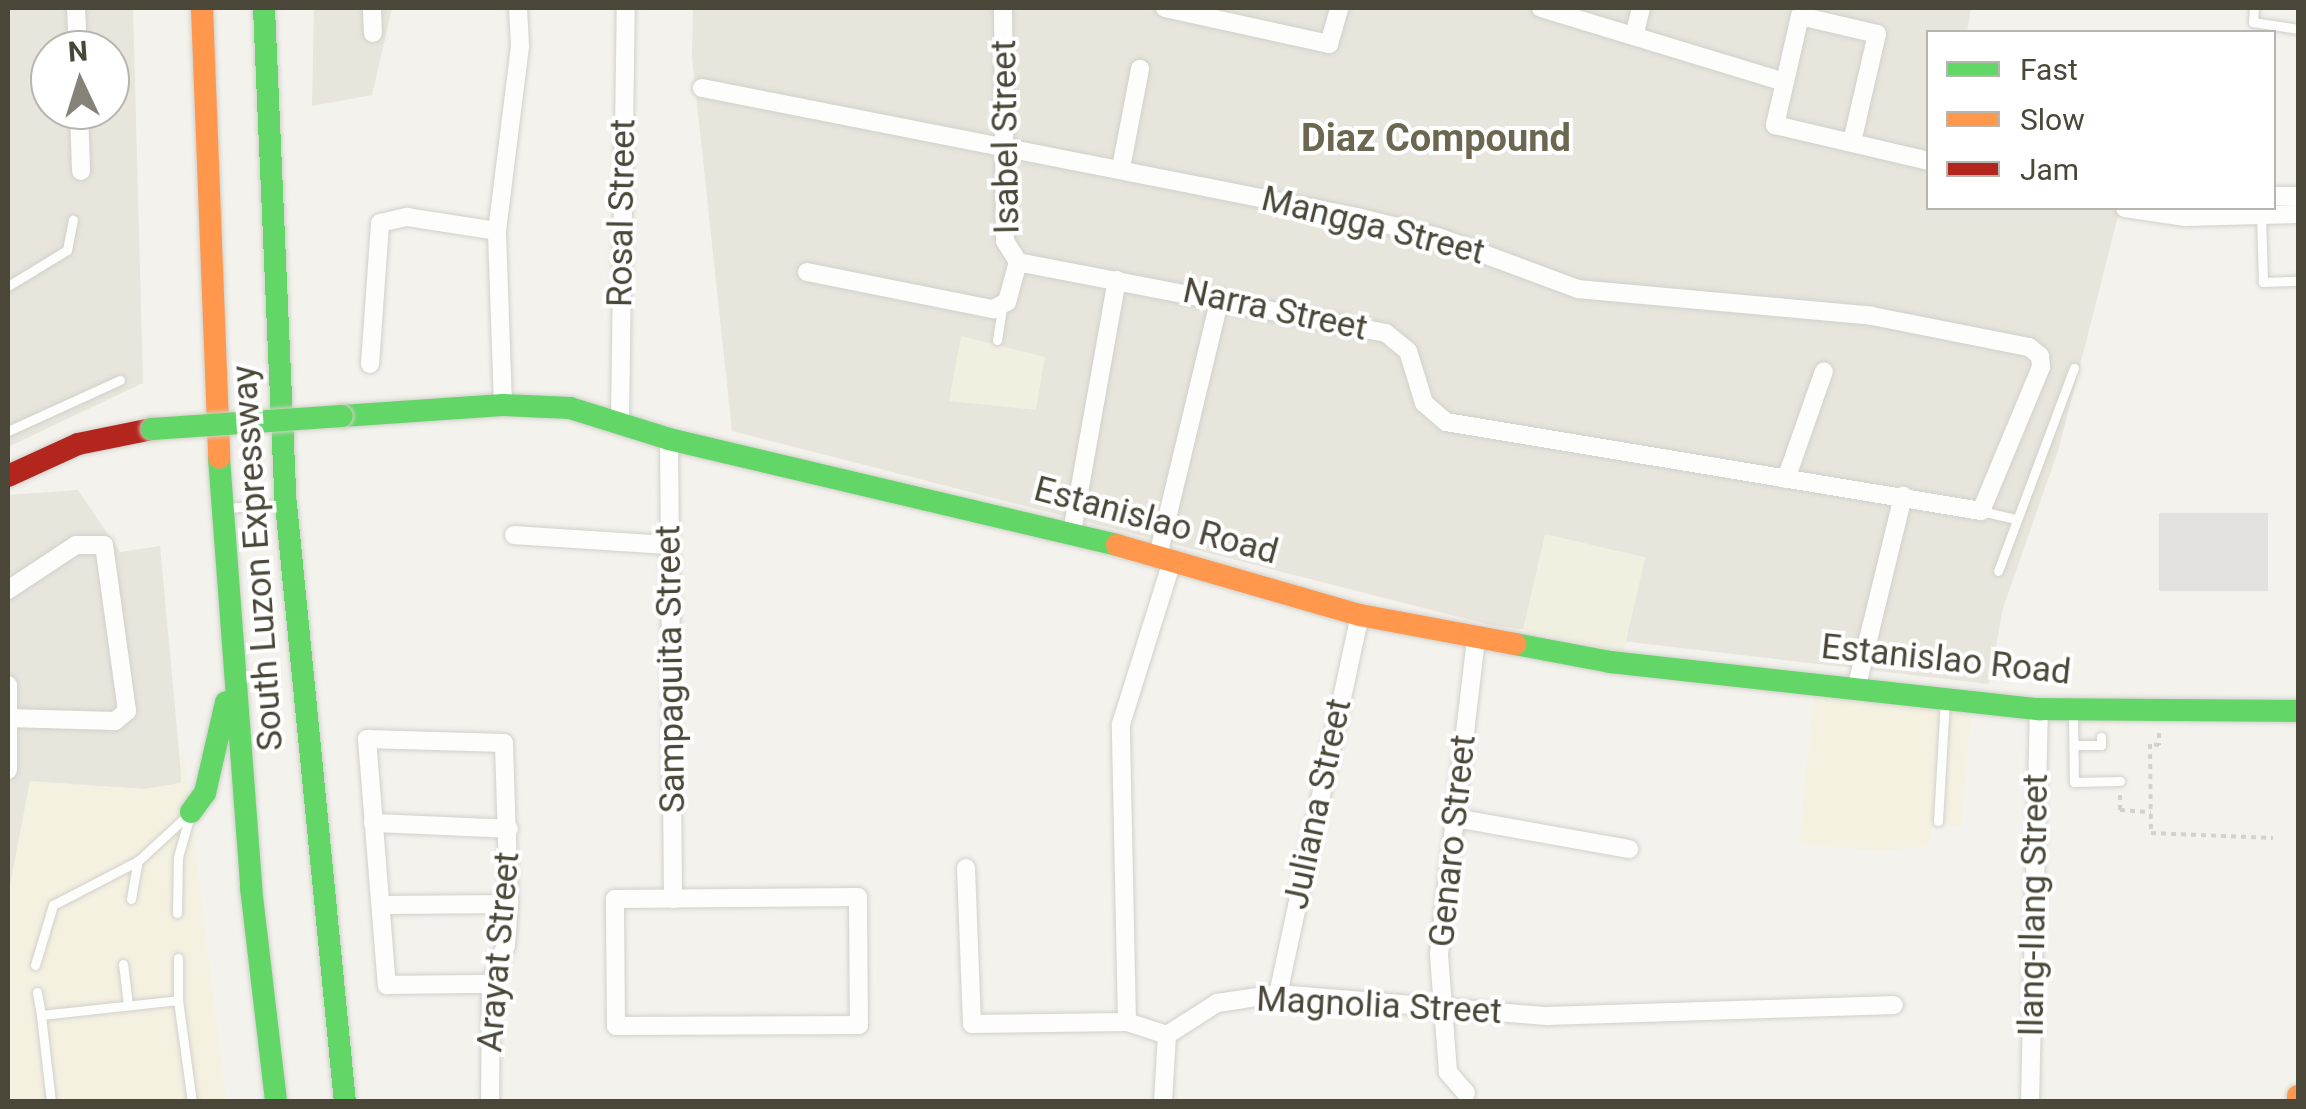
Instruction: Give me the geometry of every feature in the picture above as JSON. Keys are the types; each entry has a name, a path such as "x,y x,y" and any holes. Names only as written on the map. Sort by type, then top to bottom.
{"main road":[{"name":"South Luzon Expressway","path":"202,8 221,509 251,888 276,1102"},
{"name":"South Luzon Expressway","path":"264,8 286,504 345,1102"},
{"name":"Estanislao Road","path":"8,476 78,444 152,429 503,405 620,418 669,439 1072,532 1360,615 1476,641 1610,662 2073,710 2101,724 2158,710 2298,710"},
{"path":"191,812 205,793 234,660"}],"street":[{"path":"372,8 373,34"},
{"path":"503,405 496,231 520,46 518,8"},
{"name":"Rosal Street","path":"620,418 626,8"},
{"name":"Isabel Street","path":"1003,8 1005,240 1018,262"},
{"path":"1165,8 1328,44 1340,8"},
{"path":"1541,8 1785,82"},
{"path":"1634,36 1641,8"},
{"path":"1852,142 1877,34 1800,16 1775,125 1926,160"},
{"path":"1121,168 1140,68"},
{"name":"Mangga Street","path":"702,88 1006,144 1438,237 1578,289 1872,316 2030,347 2040,356 1982,511"},
{"path":"79,130 80,171"},
{"path":"2165,210 2185,217 2298,214"},
{"path":"370,364 380,223 406,217 496,231"},
{"path":"807,272 1002,308 1018,262"},
{"name":"Narra Street","path":"1018,262 1220,297 1386,333 1408,352 1424,403 1446,422 1982,511"},
{"path":"1072,532 1117,280"},
{"path":"1128,1022 1121,724 1165,558 1220,297"},
{"path":"1786,478 1824,371"},
{"name":"Sampaguita Street","path":"669,439 673,899"},
{"path":"1857,685 1903,496"},
{"path":"514,535 670,544"},
{"path":"8,590 76,545 104,545 127,711 115,722 8,718"},
{"name":"Juliana Street","path":"1278,994 1360,615"},
{"name":"Genaro Street","path":"1466,1093 1450,1079 1439,954 1476,641"},
{"path":"8,685 8,770"},
{"name":"Ilang-Ilang Street","path":"2030,1102 2038,708"},
{"name":"Arayat Street","path":"373,823 367,739 504,743 510,904 506,944 491,984 490,1102"},
{"path":"1455,818 1629,849"},
{"path":"491,984 386,985 373,823 508,829"},
{"path":"966,868 972,1024 1128,1022 1167,1035 1164,1102"},
{"path":"858,897 859,1026 616,1026 615,899 673,899 858,897"},
{"path":"382,904 510,904"},
{"name":"Magnolia Street","path":"1167,1035 1218,1003 1278,994 1442,1012 1546,1016 1894,1006"}],"lane":[{"path":"2254,8 2253,22 2298,28"},
{"path":"2261,214 2264,282 2298,281"},
{"path":"8,286 67,250 72,220"},
{"path":"996,340 1002,308"},
{"path":"1998,571 2074,368"},
{"path":"8,431 120,380"},
{"path":"221,509 286,504"},
{"path":"1982,511 2015,520"},
{"path":"1938,820 1945,697"},
{"path":"2073,710 2074,782 2120,781"},
{"path":"2074,745 2101,745 2101,724"},
{"path":"35,965 53,905 138,862 191,812"},
{"path":"178,914 178,857 191,812"},
{"path":"131,900 138,862"},
{"path":"178,958 178,1000 192,1102"},
{"path":"123,964 128,1003"},
{"path":"36,992 51,1102"},
{"path":"41,1014 178,1000"}],"path":[{"path":"2158,710 2159,745 2150,744 2151,832 2272,838"},
{"path":"2120,781 2120,810 2150,812"}],"shaded area":[{"path":"8,8 133,8 143,383 8,447"},
{"path":"314,8 392,8 372,95 312,106"},
{"path":"693,8 1971,8 1967,30 1926,30 1926,210 2119,210 2059,448 2003,608 1989,684 1494,626 732,431 692,57"},
{"path":"961,336 1045,357 1036,410 949,401"},
{"path":"78,490 120,552 160,546 182,783 144,789 30,782 8,896 8,495"},
{"path":"2159,513 2268,513 2268,591 2159,591"},
{"path":"1545,534 1645,557 1623,653 1523,629"},
{"path":"1814,693 1971,711 1961,826 1934,823 1928,846 1880,851 1799,844"},
{"path":"183,749 226,1101 8,1102 8,896 30,781 144,789 181,783"}],"traffic: fast":[{"path":"264,8 286,504 345,1102"},
{"path":"342,416 503,405 570,408 669,439 1117,545"},
{"path":"152,429 342,416"},
{"path":"219,458 251,888 276,1102"},
{"path":"1515,644 1610,662 2039,709 2298,711"},
{"path":"191,812 205,793 226,702"}],"traffic: slow":[{"path":"202,8 219,458"},
{"path":"1117,545 1360,615 1515,644"},
{"path":"2298,1096 2298,1102"}],"traffic: jam":[{"path":"8,476 78,444 152,429"}],"district":[{"name":"Diaz Compound","path":"1436,139"}]}
